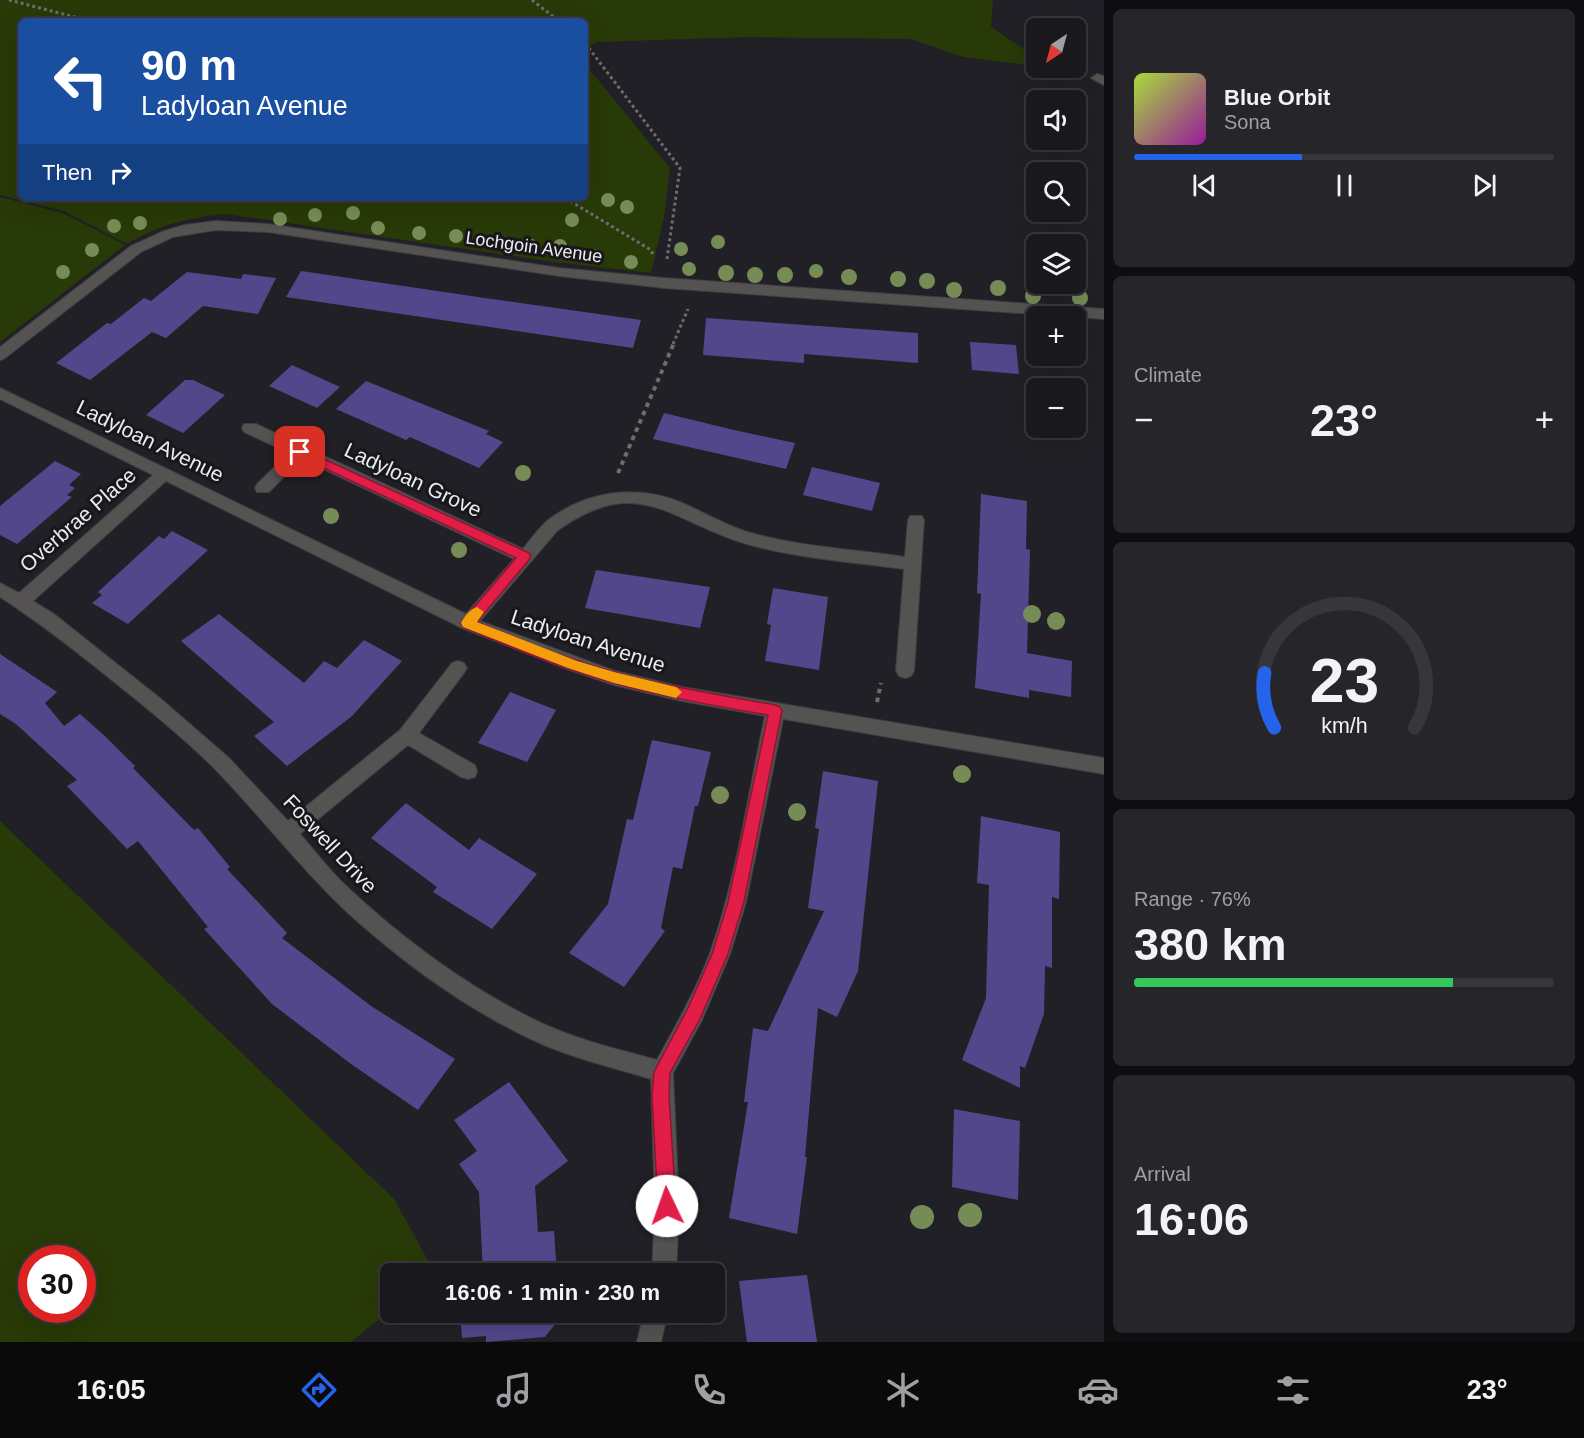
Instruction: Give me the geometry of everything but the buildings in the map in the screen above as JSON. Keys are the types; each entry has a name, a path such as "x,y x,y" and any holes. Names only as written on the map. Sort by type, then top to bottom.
{"street":[{"name":"Lochgoin Avenue","path":"0,355 136,249 177,230 202,225 230,224 268,228 559,272 664,283 1104,314"},
{"name":"Ladyloan Avenue","path":"0,393 468,623 536,651 614,678 682,694 775,711 1104,766"},
{"name":"Ladyloan Grove","path":"250,428 525,556"},
{"path":"263,488 300,452"},
{"name":"Overbrae Place","path":"21,601 165,473"},
{"path":"468,623 551,527 567,514 607,499 650,498 667,503 710,525 755,540 912,564"},
{"path":"905,671 916,519"},
{"name":"Foswell Drive","path":"0,589 78,641 155,704 221,763 334,887 379,928 444,976 507,1016 543,1034 584,1049 662,1072"},
{"path":"287,833 407,735 458,668"},
{"path":"664,1263 667,1206 661,1096 662,1072 694,1013 720,954 736,902 775,711"},
{"path":"407,735 468,771"},
{"path":"650,1342 654,1323"}],"path":[{"path":"9,0 78,18"},
{"path":"532,0 556,18"},
{"path":"588,47 680,168 664,283"},
{"path":"570,201 651,250 664,283"},
{"path":"607,499 697,285"},
{"path":"872,727 881,682 905,671"}],"green space":[{"path":"0,0 993,0 991,27 1026,50 1026,65 963,57 911,39 750,37 597,42 588,47 588,18 18,18 18,200 0,195"},
{"path":"588,68 670,168 664,217 651,273 555,262 226,214 175,223 151,231 127,244 64,211 24,201 588,201"},
{"path":"0,197 63,213 125,245 0,342"},
{"path":"0,821 394,1199 429,1263 380,1263 380,1318 351,1342 0,1342"}],"slow traffic":[{"path":"477,612 468,623 536,651 614,678 676,692"}],"route":[{"path":"300,452 525,556 468,623 536,651 614,678 682,694 775,711 736,902 720,954 694,1013 662,1072 661,1096 667,1206"}]}
